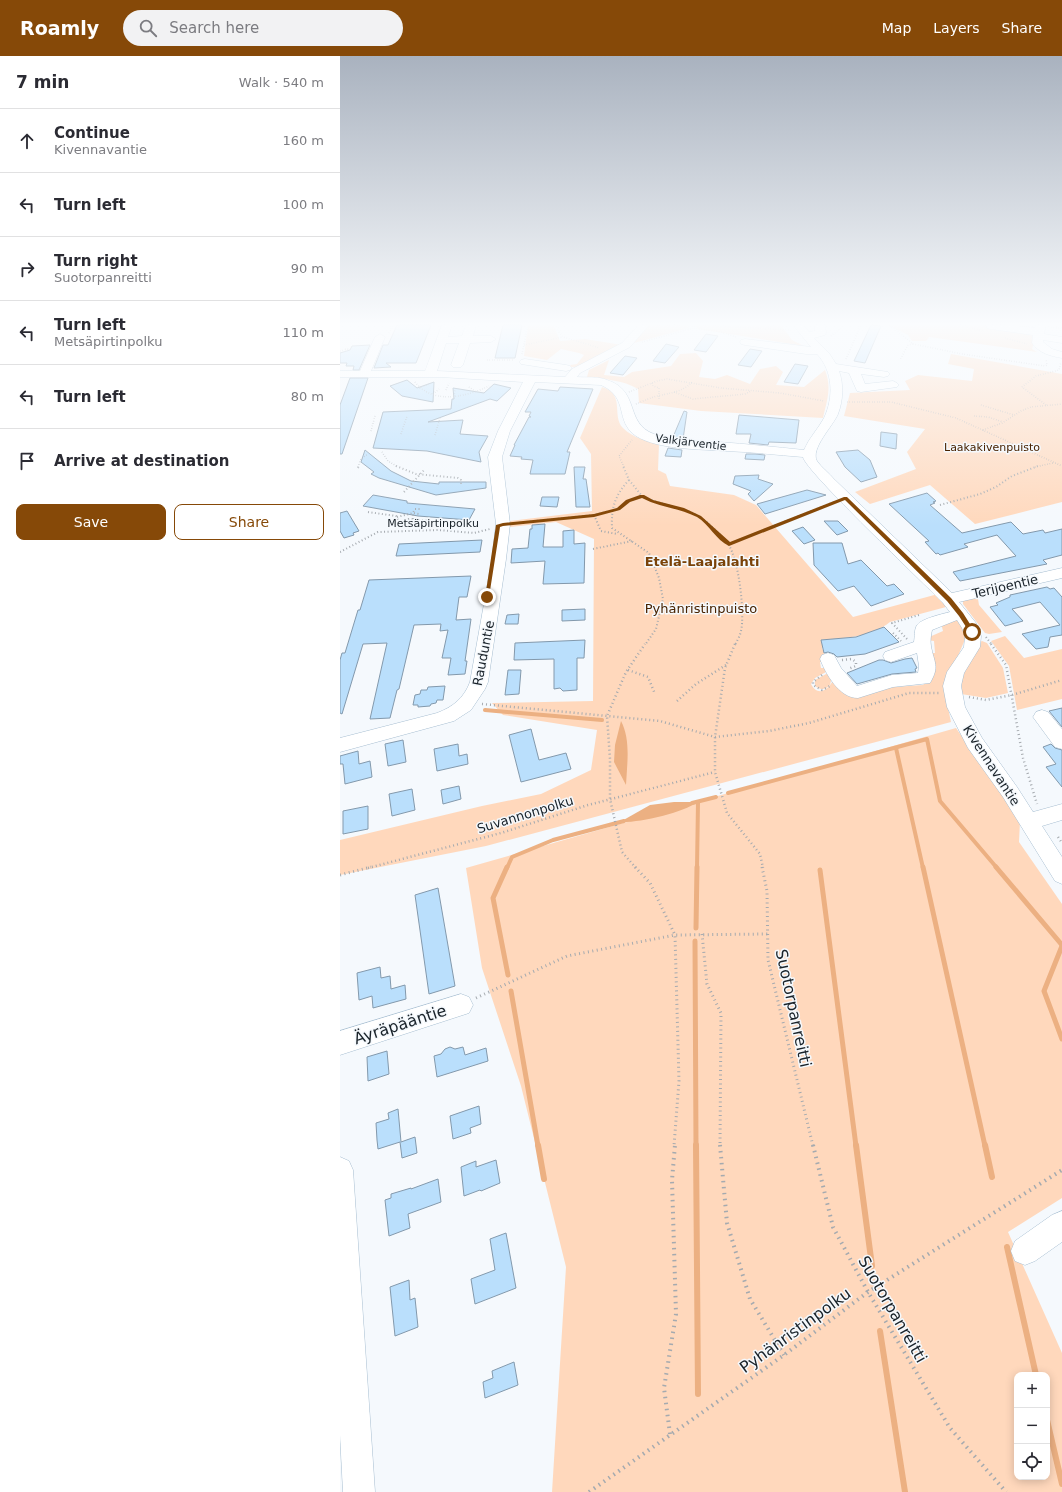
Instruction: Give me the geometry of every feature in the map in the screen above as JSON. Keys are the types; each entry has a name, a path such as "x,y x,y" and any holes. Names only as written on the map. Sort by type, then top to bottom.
{"street":[{"name":"Rauduntie","path":"340,745 441,719 459,710 470,700 479,682 499,559 503,524 495,457 504,431 524,392"},
{"name":"Valkjärventie","path":"621,392 634,426 637,430 652,437 682,443 809,454"},
{"path":"809,454 810,449 830,418 834,409 835,392"},
{"name":"Kivennavantie","path":"809,454 813,465 949,600 972,630 973,642 971,650 955,674 952,686 959,696 956,707 975,743 1010,792 1062,875"},
{"name":"Terijoentie","path":"949,600 1062,573"},
{"path":"890,656 915,644 924,627 942,619 961,614"},
{"path":"828,658 835,673 853,692 858,692 892,681 924,679 928,674 929,663 915,644"},
{"path":"1042,717 1062,742"},
{"path":"1028,822 1062,812"},
{"name":"Äyräpääntie","path":"340,1043 461,1005"},
{"path":"340,1170 359,1492"},
{"path":"1024,1251 1062,1225"}],"path":[{"path":"427,392 433,395 454,396 476,392"},
{"path":"433,395 436,392"},
{"path":"454,396 455,392"},
{"path":"658,392 659,401"},
{"path":"674,392 693,399 745,394 748,392"},
{"path":"634,404 674,392"},
{"path":"771,392 828,401"},
{"path":"1027,392 1046,404"},
{"path":"847,402 891,402 956,418 973,424 1062,466"},
{"path":"983,430 1003,422 1031,407 1046,404 1062,404"},
{"path":"981,405 1015,415"},
{"path":"371,431 370,430 375,416"},
{"path":"401,434 407,416"},
{"path":"974,416 988,417 1003,422"},
{"path":"436,435 440,418"},
{"path":"638,437 632,440 619,456 629,480 642,496"},
{"path":"382,452 390,463 396,467 420,475 458,478 461,485"},
{"path":"358,468 361,459 368,454"},
{"path":"940,505 980,494 996,487 1012,476 1053,462"},
{"path":"404,492 425,469"},
{"path":"629,480 614,501 611,511 612,528 649,553 659,578 663,599 656,629 628,670 607,716 610,759 610,800 622,852 650,883 675,935 679,1081 672,1180 676,1314 664,1388 670,1434"},
{"name":"Metsäpirtinpolku","path":"341,552 378,532 438,530 474,532 503,524 594,515 618,509 628,501 642,496"},
{"name":"Suotorpanreitti","path":"642,496 652,501 682,509 700,517 729,544 736,559 741,586 741,631 726,665 715,737 715,772 727,813 760,854 767,891 768,960 833,1227 868,1292 950,1428 1006,1492"},
{"path":"729,544 846,498"},
{"path":"413,519 412,515 415,509 422,509"},
{"path":"368,512 396,517 413,513 419,514"},
{"path":"379,514 380,518"},
{"path":"594,515 601,531 619,534"},
{"path":"405,521 413,519 465,524"},
{"path":"593,549 632,541"},
{"path":"340,547 341,552"},
{"path":"915,644 892,623 922,614"},
{"path":"893,633 904,645"},
{"path":"677,701 696,684 726,665"},
{"path":"628,670 648,677 655,694"},
{"path":"470,700 490,706 527,707 660,721 715,737 769,731 809,723 909,693 933,692 986,700 1012,695 1062,680"},
{"name":"Suvannonpolku","path":"340,875 501,833 610,800 715,772"},
{"path":"702,934 707,984 721,1013 720,1152 727,1223 750,1299 784,1355"},
{"path":"461,1005 567,956 675,935 768,934"},
{"name":"Pyhänristinpolku","path":"589,1492 784,1355 868,1292 1062,1170"}],"green space":[{"name":"Pyhänristinpuisto","path":"600,392 611,392 616,400 618,418 623,428 636,437 659,444 658,470 666,474 670,486 734,495 756,505 853,617 938,594 946,607 890,622 875,631 866,634 821,640 826,658 825,662 820,662 821,668 827,668 826,672 815,678 811,684 817,691 824,690 830,686 834,678 849,693 880,688 923,685 926,682 930,653 935,653 934,641 927,640 927,638 943,631 941,623 958,619 966,637 944,689 951,722 486,846 340,875 340,840 482,806 541,794 591,770 597,730 503,715 492,703 593,701 594,539 556,522 510,527 510,521 592,511 591,454 580,438"},
{"path":"638,392 828,392 823,418 701,411 639,403"},
{"name":"Laakakivenpuisto","path":"1062,392 1062,502 975,524 930,485 870,504 855,492 916,469 907,452 925,429 844,416 850,393"},
{"path":"981,594 978,599 979,605 1002,632 989,634 985,633 963,604 963,600"},
{"path":"1005,636 1024,658 1062,649 1062,699 1017,710 1009,666 991,641"},
{"path":"982,641 987,643 1003,668 1008,693 986,698 961,694 962,678 978,643"},
{"path":"828,673 832,676 830,685 822,689 815,686 815,680"},
{"path":"956,728 1020,821 1019,842 1062,904 1062,1198 1008,1232 1062,1353 1062,1492 552,1492 566,1267 521,1086 482,968 466,868"}],"shaded area":[{"path":"621,721 627,744 626,785 614,762 615,745"},
{"path":"674,802 698,802 682,810 660,816 638,821 620,822 650,805"}],"building":[{"path":"345,392 363,392 342,454 340,454 340,405"},
{"path":"397,392 433,392 433,402 402,396"},
{"path":"453,392 507,392 497,401 490,399 428,422 463,420 460,434 488,436 479,452 481,462 427,451 373,448 383,412 451,409 452,399 454,399"},
{"path":"536,392 592,392 567,452 570,452 565,474 530,474 533,460 510,456 514,445 529,417 531,417 529,416 531,412 525,412"},
{"path":"684,411 687,412 683,439 673,437"},
{"path":"739,415 799,420 796,443 769,442 768,445 749,443 751,434 736,434"},
{"path":"881,432 897,434 896,449 880,446"},
{"path":"668,448 682,450 681,457 665,456"},
{"path":"365,450 391,471 411,481 439,484 439,482 486,482 486,488 436,495 379,478 371,474 374,472 361,462"},
{"path":"858,450 870,460 877,477 861,482 845,467 836,452"},
{"path":"746,454 765,455 764,460 745,459"},
{"path":"574,467 585,467 583,479 586,479 590,507 576,507"},
{"path":"759,475 758,479 773,484 754,501 748,494 751,491 733,484 735,476"},
{"path":"807,490 826,495 765,514 757,504"},
{"path":"927,493 936,501 930,505 962,533 1011,522 1023,534 1043,530 1045,533 1062,529 1062,555 1043,560 1047,564 960,581 953,572 1016,556 997,535 964,544 968,547 940,555 938,553 936,554 925,542 929,541 889,504"},
{"path":"373,495 407,501 407,503 475,509 469,520 418,516 363,506"},
{"path":"542,497 559,497 557,507 540,506"},
{"path":"347,511 359,531 353,533 354,535 344,538 340,531 340,513"},
{"path":"824,521 838,521 848,531 837,535"},
{"path":"545,524 543,547 563,547 563,531 574,530 574,544 585,543 584,583 543,584 545,561 511,563 512,549 528,548 530,529 532,529 532,525"},
{"path":"803,527 815,540 804,544 792,531"},
{"path":"482,540 480,552 396,556 399,544"},
{"path":"813,543 842,543 848,564 861,560 887,586 894,584 904,594 871,606 854,586 838,591 814,565"},
{"path":"471,576 467,597 459,597 456,620 471,619 465,661 467,661 465,674 448,675 451,658 442,658 448,630 440,631 441,624 414,625 399,689 397,690 390,718 370,719 387,643 363,644 342,714 340,713 340,660 342,653 345,653 369,580"},
{"path":"1047,587 1050,589 1054,588 1062,597 1062,635 1050,637 1048,647 1036,649 1022,634 1060,625 1040,602 1012,609 1023,621 1005,626 990,607 998,605 996,603 1010,597 1010,595"},
{"path":"585,609 585,620 562,621 562,610"},
{"path":"519,614 518,624 505,624 507,615"},
{"path":"884,627 899,642 865,654 837,657 828,652 824,653 821,640 856,637"},
{"path":"585,640 584,658 577,658 577,690 563,691 560,688 554,689 554,659 514,660 515,643"},
{"path":"912,658 917,668 915,669 916,672 892,674 857,684 847,673 879,660 891,663"},
{"path":"508,670 521,670 519,694 505,695"},
{"path":"445,686 443,700 437,700 436,703 431,704 430,706 418,707 418,705 413,705 415,695 420,694 421,690 427,690 428,687"},
{"path":"1062,708 1062,727 1049,711"},
{"path":"531,729 539,760 566,753 571,769 521,782 509,735"},
{"path":"403,740 406,762 388,766 385,744"},
{"path":"458,744 459,756 467,754 468,764 437,771 434,749"},
{"path":"1051,744 1055,748 1062,750 1062,787 1046,767 1056,764 1043,747"},
{"path":"358,751 359,764 370,761 372,777 345,784 343,764 340,764 340,756"},
{"path":"459,786 461,799 443,804 441,790"},
{"path":"412,789 415,810 392,816 389,794"},
{"path":"368,806 368,829 343,834 343,811"},
{"path":"438,888 455,986 429,994 415,895"},
{"path":"380,967 381,978 390,976 391,989 405,985 406,999 373,1008 372,996 359,1000 357,973"},
{"path":"450,1047 455,1049 463,1047 465,1055 486,1048 488,1061 437,1077 434,1056 441,1054 445,1049"},
{"path":"387,1051 389,1074 368,1081 367,1057"},
{"path":"479,1106 481,1124 470,1128 471,1133 453,1139 450,1116"},
{"path":"398,1109 401,1142 415,1137 417,1153 402,1158 400,1142 378,1149 377,1140 376,1123 389,1119 388,1113"},
{"path":"496,1160 500,1183 464,1196 461,1167 476,1161 476,1167"},
{"path":"438,1179 441,1202 408,1214 410,1228 389,1236 385,1200 391,1198 391,1194 411,1189"},
{"path":"506,1233 516,1288 475,1304 471,1279 495,1270 490,1239"},
{"path":"409,1280 410,1300 415,1298 418,1327 395,1336 390,1287"},
{"path":"514,1362 518,1385 485,1398 483,1382 493,1378 492,1371"}],"waterway":[{"path":"485,710 602,720"},
{"path":"728,793 927,739 940,801 997,868"},
{"path":"896,748 923,868"},
{"path":"692,803 716,797"},
{"path":"697,868 698,802"},
{"path":"507,868 512,857 553,840 624,821"},
{"path":"507,867 493,898 508,975"},
{"path":"696,928 697,867"},
{"path":"923,867 985,1146"},
{"path":"996,867 1062,945"},
{"path":"820,870 856,1146"},
{"path":"695,941 696,1146"},
{"path":"1062,946 1044,991 1062,1039"},
{"path":"511,991 538,1146"},
{"path":"538,1145 544,1179"},
{"path":"696,1145 698,1394"},
{"path":"856,1145 872,1266"},
{"path":"985,1145 992,1177"},
{"path":"1007,1247 1035,1372"},
{"path":"880,1331 905,1492"},
{"path":"1050,1433 1062,1484"}],"district":[{"name":"Etelä-Laajalahti","path":"702,561"}],"route":[{"path":"487,597 497,526 503,524 594,515 618,509 628,501 642,496 652,501 682,509 700,517 729,544 846,498 949,600 961,614 972,632"}]}
